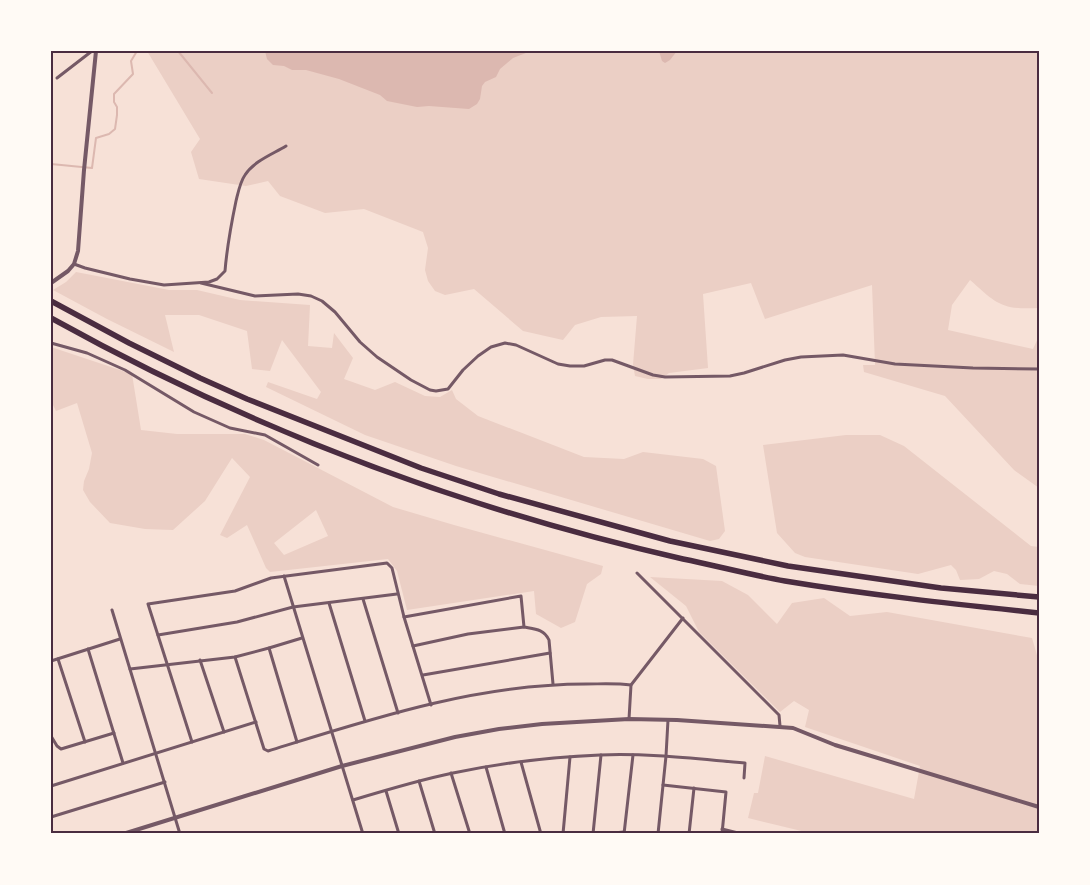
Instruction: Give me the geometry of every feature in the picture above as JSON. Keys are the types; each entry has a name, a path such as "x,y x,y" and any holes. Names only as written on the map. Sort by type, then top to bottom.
{"highway":[{"path":"51,301 128,343 247,399 421,468 499,494 670,542 788,566 941,588 1039,597"},
{"path":"51,318 118,354 244,415 400,477 495,509 650,552 784,581 928,601 1039,613"}],"street":[{"path":"57,78 94,51"},
{"path":"51,283 68,271 74,264 78,251 94,51"},
{"path":"74,264 164,285 201,283 217,278 225,271 230,225 245,175 258,162 286,146"},
{"path":"201,283 255,296 298,294 311,296 322,301 335,312 360,342 377,357 411,380 430,390 436,391 448,389 463,370 478,356 491,347 505,343 516,345 558,364 584,366 612,360 652,375 665,377 730,376 800,357 843,355 895,364 1039,369"},
{"path":"51,343 87,353 124,370 194,412 230,428 266,436 318,465"},
{"path":"192,742 148,604 235,591 271,578 387,563 392,568 397,594 431,705"},
{"path":"637,573 779,715 780,726"},
{"path":"284,576 363,834"},
{"path":"158,635 237,622 293,607 397,594"},
{"path":"404,617 521,596 524,627"},
{"path":"362,599 398,713"},
{"path":"329,603 365,721"},
{"path":"112,610 180,834"},
{"path":"629,719 631,685 683,618"},
{"path":"413,646 468,634 524,627 540,630 547,634 549,640 553,684"},
{"path":"130,669 167,666 235,656 302,638"},
{"path":"51,661 120,639"},
{"path":"269,648 297,742"},
{"path":"88,649 123,763"},
{"path":"423,675 550,654"},
{"path":"235,656 264,749 268,751 365,721 490,692 553,684 631,685"},
{"path":"58,659 85,742"},
{"path":"200,660 224,732"},
{"path":"123,834 342,766 412,747 499,729 542,724 629,719 780,726 802,730 835,745 1039,807"},
{"path":"658,834 668,720"},
{"path":"51,786 256,722"},
{"path":"51,736 61,749 114,733"},
{"path":"353,800 451,773 521,762 601,755 666,756 745,763 744,778"},
{"path":"593,834 601,755"},
{"path":"603,834 624,833 633,755"},
{"path":"563,834 570,758"},
{"path":"521,762 541,834"},
{"path":"486,767 505,834"},
{"path":"451,773 470,834"},
{"path":"419,781 435,834"},
{"path":"51,817 164,782"},
{"path":"662,785 726,792 722,834"},
{"path":"689,834 694,788"},
{"path":"386,791 399,834"},
{"path":"722,829 742,834"}],"shaded area":[{"path":"147,51 1039,51 1039,308 1016,308 1000,304 970,280 952,305 948,330 1033,349 1039,336 1039,488 1014,470 945,396 864,372 863,365 875,365 872,285 765,319 751,283 703,294 708,368 669,373 661,379 635,376 633,365 637,316 601,317 575,325 563,340 523,331 474,289 445,295 435,291 428,281 425,270 428,248 423,232 364,209 325,213 280,196 268,181 246,186 199,179 191,152 200,139"},
{"path":"265,51 531,51 513,58 500,69 496,77 485,82 482,86 480,99 477,104 469,109 417,107 387,101 380,95 339,79 306,70 292,70 284,66 273,65 267,59"},
{"path":"659,51 677,51 665,63 662,61"},
{"path":"76,272 169,290 197,290 240,300 310,305 308,346 332,348 334,333 353,358 344,379 375,390 395,382 425,396 440,397 452,390 456,399 478,416 584,457 624,459 643,452 703,459 716,466 725,531 719,539 710,541 456,466 365,435 266,387 268,382 317,399 321,392 282,340 270,371 252,369 247,331 199,315 165,315 174,352 53,290 66,282"},
{"path":"51,347 132,374 141,430 177,434 245,434 264,440 393,507 603,566 601,574 587,584 575,622 561,628 536,614 534,591 407,610 397,571 388,559 270,572 266,568 247,525 227,538 220,535 250,477 232,458 205,501 173,530 145,529 110,523 90,502 83,490 92,453 77,403 56,411 51,401","holes":["316,510 328,536 284,555 274,543"]},
{"path":"846,435 880,435 904,446 1031,546 1039,547 1039,586 1020,584 1007,574 994,571 979,579 960,580 956,570 951,565 918,574 805,557 795,553 777,533 763,445"},
{"path":"650,577 722,581 748,595 777,624 792,603 824,598 850,616 887,612 1032,638 1039,662 1039,834 814,834 748,818 754,793 758,793 765,756 914,799 920,766 805,727 809,710 794,701 780,712 699,632 686,606"}],"waterway":[{"path":"51,164 92,168 96,138 109,134 115,129 117,107 114,102 114,94 133,74 131,61 137,51"},
{"path":"178,51 212,93"}]}
